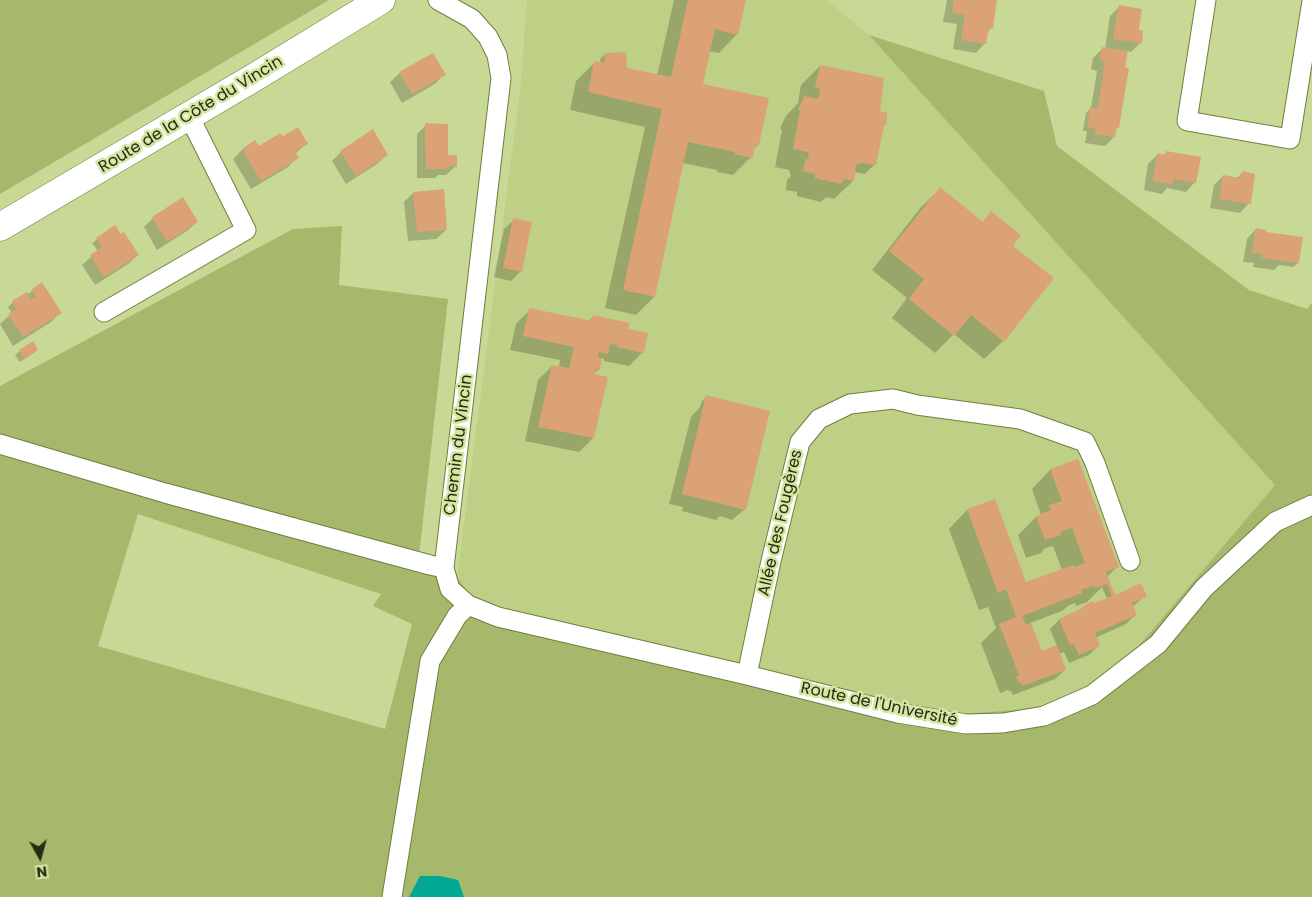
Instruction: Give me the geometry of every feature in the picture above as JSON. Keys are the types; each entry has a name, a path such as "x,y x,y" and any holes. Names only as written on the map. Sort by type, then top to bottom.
{"main road":[{"name":"Route de la Côte du Vincin","path":"0,227 381,0"}],"street":[{"name":"Chemin du Vincin","path":"438,0 472,19 488,37 497,55 501,78 444,568 450,588 468,605"},
{"path":"1206,0 1187,121 1290,139 1312,1"},
{"path":"104,312 246,230 189,116"},
{"name":"Allée des Fougères","path":"747,675 771,561 800,442 819,419 850,404 893,399 917,405 1020,419 1085,442 1095,463 1130,561"},
{"path":"0,444 166,493 444,568"},
{"name":"Route de l'Université","path":"468,605 498,617 898,712 966,724 1003,723 1044,716 1092,695 1158,644 1204,588 1275,522 1312,505"},
{"path":"392,897 430,661 457,616 468,605"}],"shaded area":[{"path":"0,0 329,0 0,194"},
{"path":"527,0 827,0 869,35 1275,485 1131,655 1087,687 1038,708 950,715 725,668 476,601 457,578 521,82"},
{"path":"869,35 1044,91 1057,146 1249,290 1307,309 1312,303 1312,897 0,897 0,386 293,229 342,226 339,285 448,299 417,573 457,578 476,601 725,668 894,701 950,715 1038,708 1087,687 1131,655 1275,485","holes":["138,514 381,594 373,606 412,624 385,729 98,646"]}],"water":[{"path":"420,876 440,876 458,880 464,897 409,897"}],"building":[{"path":"688,0 746,0 738,35 715,29 703,84 769,98 759,145 755,145 753,158 735,154 735,152 688,142 655,297 623,290 662,109 588,92 594,61 605,63 604,53 626,52 627,68 671,77"},
{"path":"954,0 997,0 993,29 989,28 986,44 961,40 965,15 952,13"},
{"path":"1119,5 1142,9 1139,30 1143,31 1142,43 1113,39"},
{"path":"1102,47 1128,51 1125,67 1129,68 1119,128 1117,127 1115,137 1094,134 1095,128 1087,127 1090,107 1098,109 1105,61 1100,60"},
{"path":"433,53 446,75 412,94 399,72"},
{"path":"820,65 884,78 880,111 887,113 887,124 884,126 876,165 861,163 856,165 854,181 845,179 841,184 815,178 815,174 803,171 805,160 809,158 808,152 793,149 800,111 798,109 804,96 818,99 820,89 815,88"},
{"path":"425,123 448,124 448,155 457,155 457,167 447,166 446,169 426,169"},
{"path":"298,127 308,144 295,151 299,158 261,181 242,149 255,140 259,146 280,133 283,136"},
{"path":"373,129 388,155 356,176 340,151"},
{"path":"1166,151 1201,157 1196,183 1173,179 1173,185 1153,181 1157,153 1166,155"},
{"path":"1243,171 1255,174 1251,204 1219,199 1223,175 1240,178"},
{"path":"940,187 983,222 991,211 1021,235 1013,246 1054,278 1004,342 971,315 954,336 909,299 924,279 889,251"},
{"path":"444,189 447,230 417,232 413,192"},
{"path":"183,197 198,222 167,242 152,217"},
{"path":"513,218 532,222 522,272 503,268"},
{"path":"115,225 121,234 124,232 139,255 104,277 90,255 102,247 96,238"},
{"path":"1256,228 1266,230 1266,232 1303,237 1299,263 1262,258 1262,254 1252,253"},
{"path":"42,282 62,313 23,337 8,314 16,309 12,301 27,292 31,299 36,297 32,289"},
{"path":"529,308 592,321 593,315 630,323 628,329 648,333 644,353 610,344 608,354 599,352 598,357 602,358 600,370 596,369 595,374 608,377 594,438 538,427 552,365 569,368 574,347 523,336"},
{"path":"33,341 38,350 25,359 19,350"},
{"path":"706,395 770,411 746,510 682,494"},
{"path":"1078,459 1119,567 1106,572 1115,595 1141,583 1147,597 1132,603 1137,615 1095,633 1100,646 1079,655 1074,644 1070,645 1059,619 1083,608 1083,606 1093,601 1094,603 1112,596 1107,584 1081,590 1082,593 1022,616 1026,625 1031,623 1042,651 1057,645 1066,670 1022,686 1021,682 1018,683 1016,677 1019,675 999,624 1016,617 1006,589 998,593 967,509 995,499 1026,582 1073,565 1074,567 1085,563 1072,528 1060,532 1061,535 1045,540 1036,516 1051,510 1049,505 1062,501 1050,469"}]}
